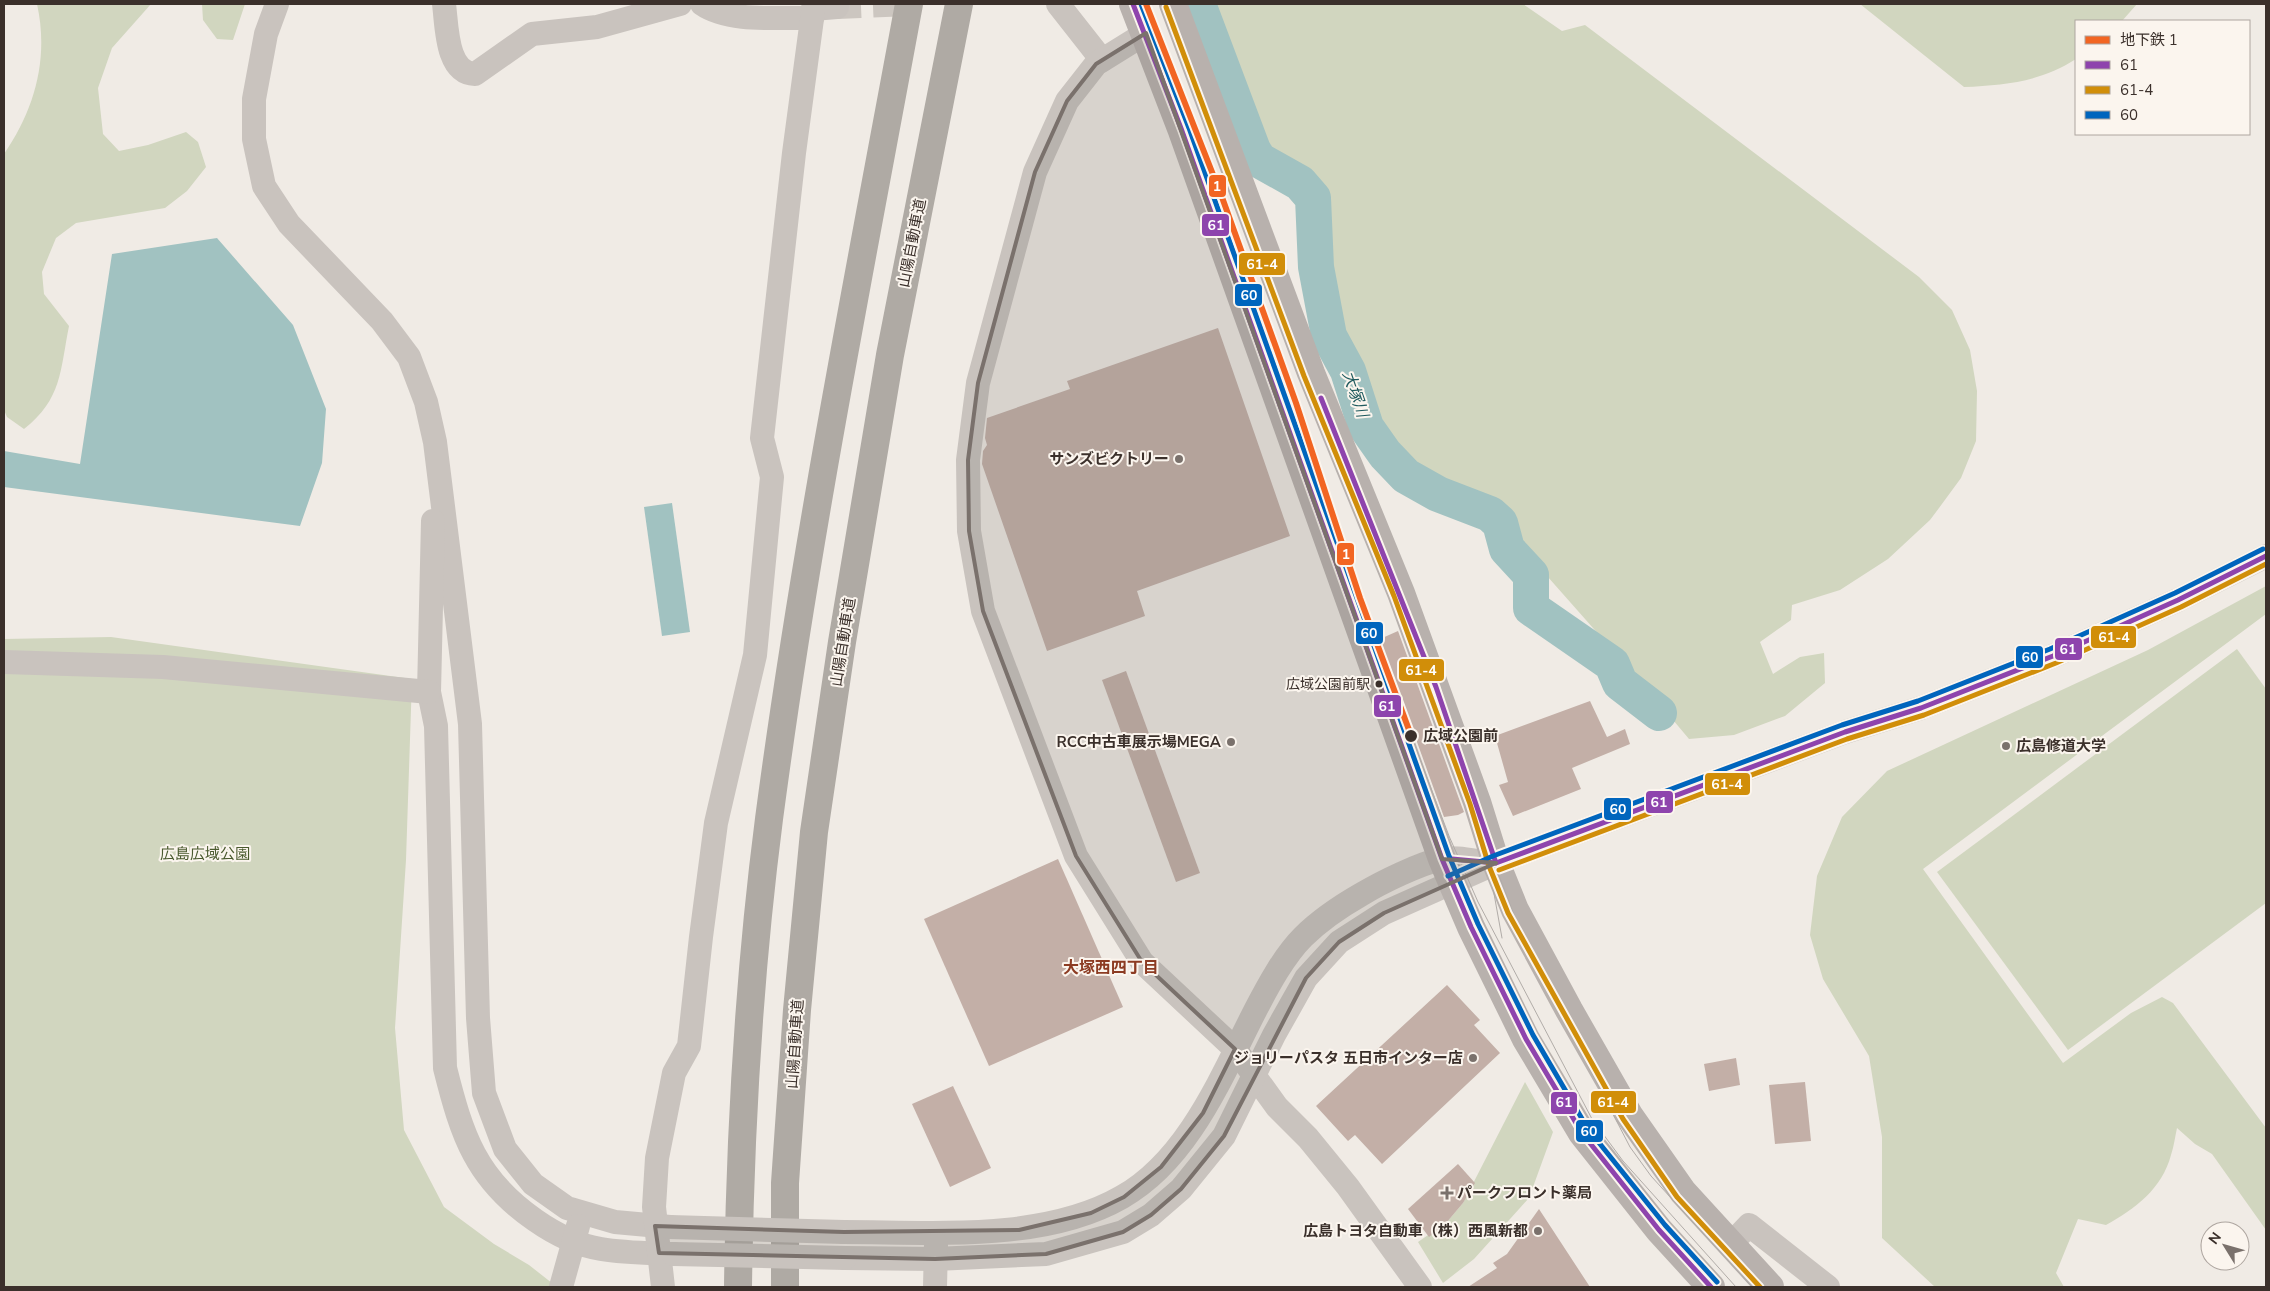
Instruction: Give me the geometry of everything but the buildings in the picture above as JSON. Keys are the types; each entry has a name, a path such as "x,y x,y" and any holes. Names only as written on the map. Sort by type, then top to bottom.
{"highway":[{"path":"738,1287 739,1180 750,1007 769,821 796,633 909,4"},
{"name":"山陽自動車道","path":"785,1287 785,1183 796,1010 814,832 842,642 890,355 959,4"}],"main road":[{"path":"1133,4 1146,33 1447,871 1471,927 1526,1039 1582,1133 1659,1230 1711,1287"},
{"path":"1173,4 1311,373 1400,593 1477,802 1496,863 1516,910 1569,1010 1629,1115 1683,1192 1770,1287"}],"street":[{"path":"277,4 266,34 254,99 254,139 264,186 289,224 382,321 409,358 426,402 435,442 470,724 478,1018 484,1093 504,1149 533,1184 567,1208 581,1213 615,1222 663,1227 844,1232 1019,1230 1091,1213 1124,1197 1162,1167 1203,1113 1270,981 1302,938 1340,907 1373,887 1447,871 1496,863 1845,732 1920,708 2053,656 2178,600 2266,556"},
{"path":"444,4 453,58 467,74 476,74 532,34 597,27 680,4"},
{"path":"702,4 723,14 740,16 837,8"},
{"path":"1058,4 1102,60"},
{"path":"664,1287 666,1254 663,1227 654,1207 657,1158 674,1073 689,1046 716,823 755,655 772,477 762,438 794,153 813,10"},
{"path":"1146,33 1096,64 1067,101 1035,172 978,383 968,460 969,531 983,611 1076,856 1142,962 1235,1049 1277,1107 1308,1138 1348,1187 1420,1287"},
{"path":"435,442 429,692 436,726 445,1068 456,1113 471,1151 488,1179 514,1205 555,1234 574,1242 601,1249 666,1254 935,1259 1046,1254 1123,1232 1151,1215 1181,1189 1224,1136 1274,1035 1306,978 1339,942 1447,871"},
{"path":"4,662 163,667 429,692"},
{"path":"560,1287 581,1213"},
{"path":"1730,1245 1749,1225 1828,1287"},
{"path":"935,1287 936,1232"}],"highlighted area":[{"path":"1146,33 1442,859 1496,863 1384,913 1339,942 1306,978 1224,1136 1181,1189 1151,1215 1123,1232 1046,1254 935,1259 659,1253 655,1226 844,1232 1019,1230 1091,1213 1124,1197 1161,1167 1203,1113 1235,1049 1142,962 1076,856 983,611 969,531 968,460 978,383 1035,172 1067,101 1096,64"}],"green space":[{"path":"37,4 151,4 112,48 98,88 103,134 119,151 148,145 186,132 198,142 206,167 187,191 165,208 76,223 56,238 42,272 44,294 69,326 61,370 53,395 46,407 24,429 7,417 4,410 4,154 24,119 37,82 41,44"},
{"path":"202,4 245,4 233,40 217,39 203,20"},
{"path":"1208,4 1523,4 1562,31 1585,25 1919,277 1952,310 1970,350 1977,391 1976,441 1961,478 1930,520 1888,559 1840,590 1792,605 1791,620 1760,642 1773,674 1800,657 1824,653 1825,683 1785,716 1734,735 1689,739 1663,708 1626,679 1616,654 1532,559 1494,510 1448,491 1403,463 1372,418 1354,362 1330,309 1317,185 1260,148 1215,32"},
{"path":"1860,4 2137,4 2123,20 2075,20 2075,60 2063,67 2022,81 1964,87"},
{"path":"2266,586 2266,614 1923,869 2063,1063 2131,1013 2162,997 2173,1003 2266,1128 2266,1230 2212,1154 2195,1144 2177,1128 2167,1167 2146,1197 2106,1225 2078,1219 2056,1273 2064,1287 1935,1287 1882,1238 1882,1137 1869,1056 1823,979 1810,935 1817,876 1842,817 1887,771 2148,650"},
{"name":"広島広域公園","path":"111,637 412,679 406,860 395,1028 404,1130 444,1207 494,1244 529,1265 557,1287 4,1287 4,639"},
{"path":"2237,649 2266,689 2266,903 2068,1050 1937,872"},
{"path":"1525,1082 1553,1132 1529,1198 1474,1259 1443,1283 1418,1242 1447,1222 1463,1203"}],"water":[{"path":"217,238 293,325 326,409 322,463 300,526 4,487 4,451 80,464 112,254"},
{"path":"672,503 690,632 662,636 644,507"}],"waterway":[{"name":"大塚川","path":"1198,4 1253,150 1259,160 1300,183 1313,198 1316,267 1329,336 1348,371 1366,427 1385,454 1406,476 1438,494 1490,514 1500,523 1507,549 1531,575 1531,608 1612,664 1620,683 1659,713"}],"tunnel":[{"path":"837,7 906,4"}],"tram line":[{"path":"1441,724 1526,946 1630,1147 1651,1176 1752,1287"},
{"path":"1412,738 1449,836 1478,902 1592,1119 1623,1161 1736,1287"},
{"path":"1489,866 1502,938"}],"metro line":[{"name":"1","path":"1146,4 1223,200 1296,403 1360,598 1412,738"}],"transit line":[{"name":"61","path":"1133,4 1182,131 1442,859 1471,927 1526,1039 1582,1133 1659,1230 1711,1287"},
{"name":"60","path":"1141,4 1189,128 1449,856 1478,924 1533,1035 1588,1129 1665,1225 1717,1282"},
{"name":"61-4","path":"1166,7 1304,376 1394,596 1470,804 1489,866 1508,913 1623,1119 1677,1197 1760,1287"},
{"name":"61","path":"1321,398 1436,687 1496,863"},
{"name":"60","path":"1448,876 1493,856 1842,725 1918,701 2050,649 2175,593 2263,549"},
{"name":"61","path":"1452,859 1496,863 1845,732 1921,708 2053,656 2178,600 2266,556"},
{"name":"61-4","path":"1499,870 1847,739 1924,715 2056,663 2181,607 2266,564"}],"place":[{"name":"サンズビクトリー","path":"1179,459"},
{"name":"広域公園前駅","path":"1379,684"},
{"name":"広域公園前","path":"1411,736"},
{"name":"RCC中古車展示場MEGA","path":"1231,742"},
{"name":"広島修道大学","path":"2006,746"},
{"name":"ジョリーパスタ 五日市インター店","path":"1473,1058"},
{"name":"パークフロント薬局","path":"1447,1193"},
{"name":"広島トヨタ自動車（株）西風新都","path":"1538,1231"}],"district":[{"name":"大塚西四丁目","path":"1111,968"}]}
